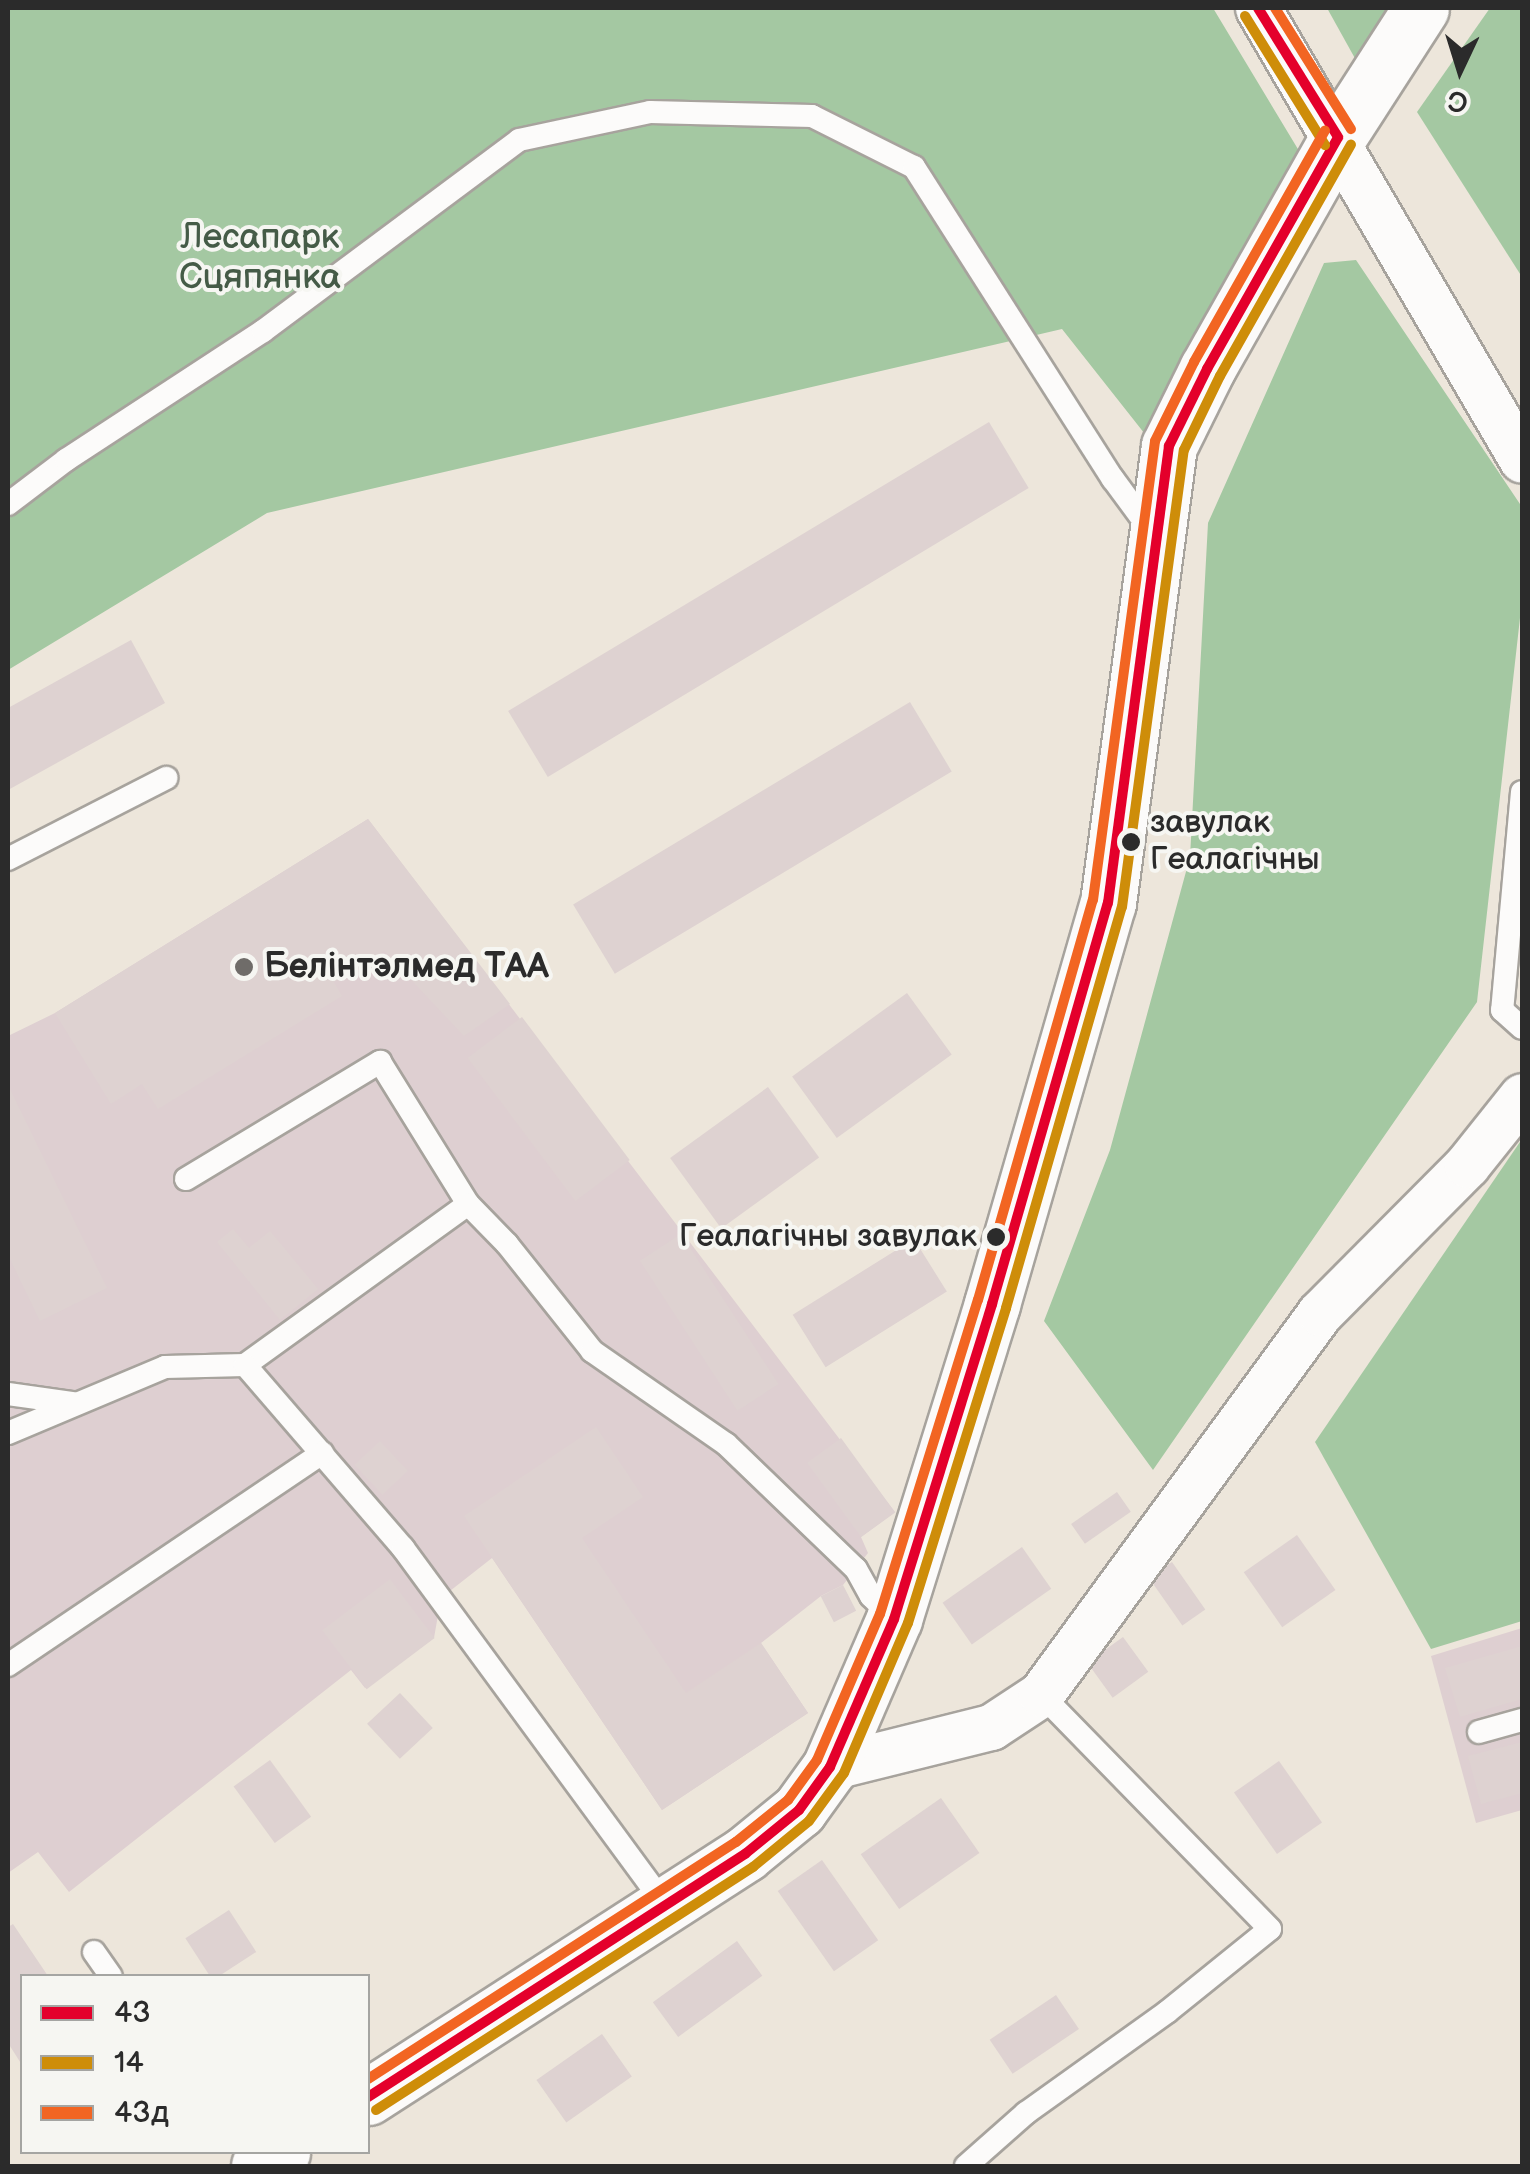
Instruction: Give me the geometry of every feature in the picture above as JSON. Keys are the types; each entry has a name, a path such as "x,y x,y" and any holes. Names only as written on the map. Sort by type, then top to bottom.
{"street":[{"path":"1258,8 1338,137 1522,460"},
{"path":"370,2096 745,1854 799,1810 830,1767 894,1618 992,1304 1108,903 1169,446 1207,369 1338,137 1421,8"},
{"path":"830,1767 990,1727 1041,1694 1320,1313 1467,1165 1522,1096"}],"lane":[{"path":"8,504 66,460 262,332 519,140 650,112 812,116 914,167 1113,479 1157,538"},
{"path":"8,859 166,778"},
{"path":"1522,792 1502,1010 1522,1028"},
{"path":"186,1179 380,1062 468,1204 508,1244 592,1352 726,1444 856,1569 871,1596 894,1618"},
{"path":"8,1433 165,1367 245,1365 468,1204"},
{"path":"245,1365 404,1548 666,1905"},
{"path":"8,1394 73,1403"},
{"path":"8,1665 322,1453"},
{"path":"966,2166 1026,2113 1167,2012 1270,1930 1041,1694"},
{"path":"1478,1732 1522,1720"},
{"path":"94,1952 110,1974"}],"shaded area":[{"path":"368,819 895,1512 861,1537 868,1553 843,1585 821,1596 761,1643 808,1713 662,1810 492,1558 441,1598 434,1638 365,1688 351,1670 69,1892 38,1852 8,1873 8,1036 55,1013"},
{"path":"1522,1628 1522,1810 1476,1823 1431,1656"}],"green space":[{"name":"Лесапарк Сцяпянка","path":"8,8 1213,8 1319,184 1182,481 1062,329 267,513 8,670"},
{"path":"1327,8 1404,8 1362,71"},
{"path":"1490,8 1522,8 1522,277 1417,112"},
{"path":"1356,260 1522,507 1522,600 1477,1002 1153,1470 1044,1321 1110,1150 1190,857 1208,523 1324,263"},
{"path":"1522,1139 1522,1621 1431,1649 1315,1442"}],"building":[{"path":"989,422 1029,488 548,777 508,711"},
{"path":"131,640 165,703 8,790 8,708"},
{"path":"910,702 952,771 615,974 573,904"},
{"name":"Белінтэлмед ТАА","path":"368,819 510,1004 464,1036 384,951 334,982 342,996 158,1109 142,1084 111,1104 55,1013"},
{"path":"907,993 952,1054 837,1138 792,1076"},
{"path":"522,1017 630,1160 575,1201 468,1058"},
{"path":"8,1085 107,1288 40,1321 8,1255"},
{"path":"768,1087 819,1157 721,1229 670,1158"},
{"path":"233,1229 249,1248 270,1231 318,1289 280,1320 217,1242"},
{"path":"681,1234 778,1384 737,1411 640,1261"},
{"path":"914,1239 947,1292 826,1367 793,1315"},
{"path":"596,1427 643,1497 582,1538 686,1693 761,1643 808,1713 662,1810 464,1516"},
{"path":"841,1438 895,1512 861,1537 807,1463"},
{"path":"380,1441 408,1471 382,1495 354,1465"},
{"path":"1117,1492 1131,1512 1085,1544 1071,1524"},
{"path":"1297,1535 1335,1590 1282,1627 1244,1572"},
{"path":"1022,1547 1051,1589 972,1644 943,1603"},
{"path":"1172,1562 1205,1610 1182,1626 1149,1578"},
{"path":"390,1579 435,1638 367,1689 322,1630"},
{"path":"843,1585 856,1611 834,1622 821,1596"},
{"path":"1123,1637 1148,1672 1113,1698 1087,1663"},
{"path":"1522,1646 1522,1699 1460,1717 1445,1668"},
{"path":"400,1693 433,1728 400,1759 367,1724"},
{"path":"1522,1742 1522,1793 1481,1804 1468,1756"},
{"path":"270,1760 311,1817 275,1843 234,1786"},
{"path":"1279,1761 1322,1822 1277,1854 1234,1793"},
{"path":"941,1798 979,1853 899,1909 861,1854"},
{"path":"822,1860 878,1940 834,1971 778,1891"},
{"path":"229,1910 256,1952 222,1974 209,1974 185,1938"},
{"path":"13,1924 47,1974 20,1974 20,2062 8,2043 8,1927"},
{"path":"737,1941 762,1976 678,2037 653,2002"},
{"path":"1056,1995 1079,2029 1013,2074 990,2040"},
{"path":"602,2034 632,2077 566,2122 536,2080"}],"transit line":[{"name":"43","path":"1258,8 1338,137"},
{"name":"43д","path":"1275,8 1351,129"},
{"name":"14","path":"1245,16 1325,145"},
{"name":"43д","path":"370,2078 736,1842 788,1800 817,1760 880,1614 978,1300 1093,900 1155,441 1194,362 1325,130"},
{"name":"43","path":"370,2096 745,1854 799,1810 830,1767 894,1619 992,1304 1108,903 1169,446 1207,369 1338,137"},
{"name":"14","path":"376,2110 753,1867 809,1821 844,1773 908,1623 1006,1308 1122,907 1184,450 1220,376 1351,144"}],"place":[{"name":"завулак Геалагічны","path":"1131,842"},
{"name":"Белінтэлмед ТАА","path":"244,967"},
{"name":"Геалагічны завулак","path":"996,1237"}]}
